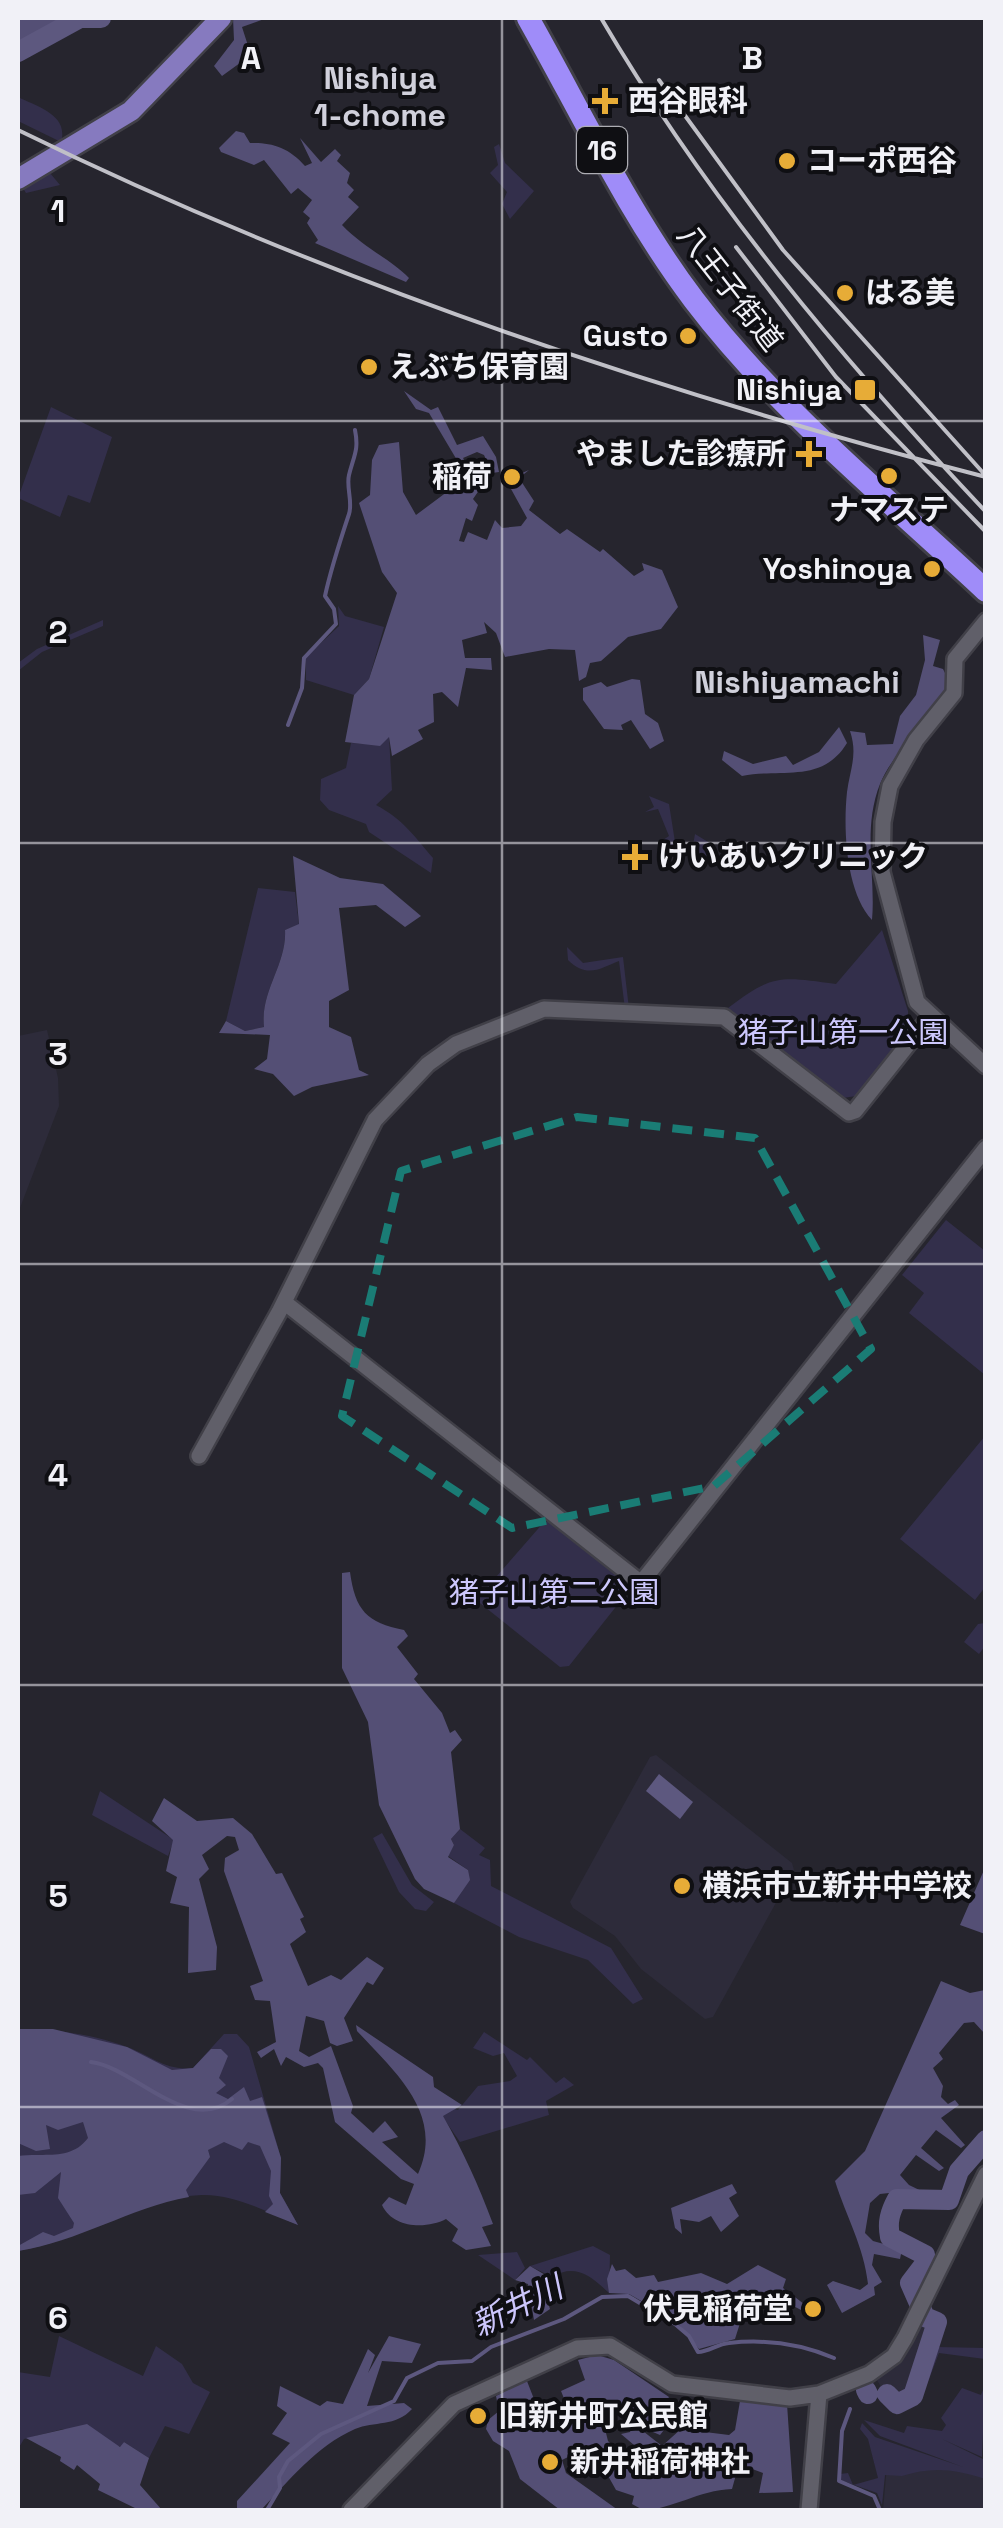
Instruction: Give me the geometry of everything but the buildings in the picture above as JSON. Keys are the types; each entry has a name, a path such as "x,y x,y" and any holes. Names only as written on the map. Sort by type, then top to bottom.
{"highway":[{"name":"八王子街道","path":"528,18 650,235 695,300 782,399 986,591"}],"main road":[{"path":"18,179 132,111 221,18"}],"street":[{"path":"986,621 958,653 954,692 916,740 890,786 883,822 882,872 911,989 929,1018 986,1066"},
{"path":"200,1456 284,1302 375,1120 428,1064 471,1037 544,1009 724,1017 848,1113 855,1111 929,1018"},
{"path":"284,1302 641,1583 986,1148"},
{"path":"351,2510 454,2404 578,2348 610,2346 672,2384 753,2396 818,2394 882,2366 894,2356 986,2174"},
{"path":"809,2510 818,2394"}],"highlighted area":[{"path":"577,1117 755,1138 871,1349 714,1486 512,1528 342,1416 401,1171"}],"shaded area":[{"path":"18,18 78,18 18,50"},
{"path":"233,18 267,18 242,27 251,55 222,76 214,66 234,40"},
{"path":"236,131 244,133 250,143 286,150 305,166 312,163 300,138 321,162 335,149 341,155 337,161 350,173 347,183 354,190 348,197 359,207 342,225 402,271 409,278 406,282 315,243 318,240 307,223 310,218 303,212 312,200 298,188 291,194 264,160 254,165 221,152 219,148"},
{"path":"404,391 431,410 438,407 457,445 483,436 496,457 499,472 492,473 484,455 477,452 463,458 482,486 473,499 478,505 472,521 466,518 459,541 464,542 468,532 487,540 495,520 502,528 521,526 527,518 506,480 529,470 519,478 534,501 529,510 560,534 567,529 600,552 603,549 634,576 644,570 642,563 662,570 678,607 661,629 628,637 601,661 590,663 586,677 579,681 575,650 549,649 505,657 496,633 484,622 487,633 462,640 465,658 491,658 492,670 466,668 458,707 442,692 433,694 434,722 418,730 423,739 392,756 389,737 380,746 345,742 354,695 369,679 397,593 382,572 359,503 370,495 372,460 379,445 399,442 403,492 416,515 467,477 429,413 416,409"},
{"path":"923,635 940,640 933,666 943,669 949,681 938,704 895,758 880,784 872,818 872,920 857,894 848,860 846,807 853,755 850,731 865,733 867,745 893,744 900,716 916,695 925,660"},
{"path":"640,680 645,714 658,723 664,741 650,749 631,720 621,725 623,730 604,729 583,700 583,688 601,682 607,687"},
{"path":"839,727 847,743 837,756 813,769 742,776 722,760 724,751 753,764 786,756 793,765 819,752"},
{"path":"293,856 340,878 383,884 421,916 405,927 376,905 339,908 349,990 329,1001 329,1027 351,1037 359,1070 369,1075 312,1087 294,1096 273,1074 254,1069 267,1059 270,1035 219,1033 226,1021 245,1031 264,1027 266,1001 282,954 285,930 299,924"},
{"path":"47,1030 58,1078 59,1106 18,1213 18,1036"},
{"path":"350,1572 355,1596 365,1613 404,1630 408,1636 397,1647 418,1674 414,1679 442,1713 450,1733 455,1730 462,1740 451,1752 460,1829 451,1839 454,1845 448,1857 468,1870 470,1880 454,1903 424,1889 415,1879 379,1805 368,1722 342,1668 342,1573"},
{"name":"横浜市立新井中学校","path":"656,1755 792,1863 794,1870 713,2017 705,2019 641,1969 615,1936 570,1902 650,1757"},
{"path":"659,1774 693,1802 680,1819 646,1791"},
{"path":"164,1798 197,1821 233,1818 252,1834 276,1874 282,1873 304,1917 300,1919 306,1932 290,1944 308,1986 331,1975 341,1980 367,1957 384,1968 373,1985 367,1982 344,2018 353,2041 337,2046 330,2043 324,2021 306,2016 299,2051 309,2057 331,2046 353,2106 351,2113 373,2133 385,2121 398,2137 382,2142 418,2174 425,2152 421,2113 400,2078 357,2031 356,2025 433,2077 434,2087 462,2105 443,2116 493,2224 482,2227 491,2246 466,2250 452,2241 458,2229 446,2219 411,2225 394,2219 382,2205 389,2197 406,2205 414,2184 401,2179 335,2122 323,2068 318,2063 304,2067 286,2057 281,2066 274,2049 261,2058 257,2052 276,2042 270,2001 255,2000 250,1986 263,1981 224,1871 225,1858 239,1850 235,1837 227,1836 202,1855 209,1869 199,1879 217,1947 216,1970 188,1973 189,1907 170,1903 177,1877 166,1871 173,1840 152,1821"},
{"path":"985,1834 985,1934 960,1925 984,1870"},
{"path":"941,1981 970,1993 985,1990 985,2034 974,2022 964,2023 939,2053 943,2059 933,2068 943,2086 941,2097 948,2104 955,2100 959,2105 941,2118 965,2145 961,2148 936,2130 921,2148 944,2168 939,2171 916,2155 900,2175 909,2185 938,2199 940,2206 906,2203 889,2193 880,2194 870,2203 865,2233 873,2241 902,2249 900,2259 874,2254 872,2265 882,2282 874,2287 875,2295 842,2313 827,2285 833,2281 860,2290 868,2284 859,2244 835,2181 865,2151"},
{"path":"18,2029 53,2029 127,2047 172,2070 193,2068 211,2049 221,2049 228,2056 219,2078 226,2085 216,2093 228,2099 244,2087 250,2101 262,2097 281,2158 280,2193 298,2225 265,2212 273,2204 269,2196 271,2171 260,2146 248,2142 242,2150 224,2142 208,2150 210,2157 186,2190 189,2197 18,2251 18,2246 43,2232 54,2236 73,2228 74,2223 58,2198 61,2172 35,2193 18,2195 18,2156 64,2153 81,2146 88,2138 83,2122 58,2130 46,2125 50,2149 36,2151 18,2143"},
{"path":"732,2184 737,2193 729,2198 739,2216 721,2232 711,2216 699,2222 680,2219 682,2234 675,2228 671,2208"},
{"path":"612,2264 616,2271 625,2269 636,2278 654,2275 658,2282 701,2273 727,2284 758,2265 786,2279 783,2288 804,2304 801,2310 767,2292 746,2304 735,2339 699,2349 676,2321 629,2294 609,2293 607,2279"},
{"path":"530,2266 547,2276 550,2285 544,2290 550,2309 534,2320 528,2284 515,2280"},
{"path":"919,2320 934,2326 919,2380 912,2394 900,2402 883,2390 875,2377"},
{"path":"389,2336 421,2344 412,2363 382,2361 367,2406 404,2403 412,2409 399,2419 341,2436 304,2465 261,2510 237,2510 237,2501 290,2443 272,2434 287,2413 277,2406 280,2386 320,2406 327,2401 343,2404 368,2349 375,2355 368,2373"},
{"path":"597,2355 614,2360 669,2397 665,2403 602,2417 608,2441 634,2467 641,2451 621,2434 630,2432 632,2426 627,2421 664,2412 664,2430 660,2435 634,2424 662,2446 681,2429 729,2435 735,2430 740,2401 787,2404 793,2492 759,2493 763,2473 739,2464 732,2489 643,2510 632,2504 634,2496 616,2490 602,2465 577,2469 568,2457 562,2460 566,2473 618,2510 560,2510 520,2479 509,2451 493,2441 486,2429 488,2420 499,2411 496,2396 504,2392 503,2384 525,2376 541,2417 567,2406 561,2391 585,2380 578,2360"},
{"path":"87,2424 120,2447 124,2442 149,2458 140,2485 162,2510 139,2510 98,2490 100,2484 77,2465 74,2470 60,2461 61,2457 26,2438"},
{"path":"889,2443 985,2477 985,2510 883,2510"}],"green space":[{"path":"18,97 56,119 61,142 18,121"},
{"path":"499,144 505,163 534,191 510,219 502,204 507,192 490,173 498,165 494,147"},
{"path":"50,173 60,185 26,193 23,188"},
{"path":"51,407 112,437 90,503 68,495 60,517 18,498"},
{"path":"338,606 345,616 384,627 369,679 354,695 306,680 306,657 339,626"},
{"path":"103,620 103,626 42,652 18,671 18,663 37,649"},
{"path":"389,736 392,790 376,805 401,823 433,858 431,873 369,832 366,824 329,810 320,800 321,779 346,768 351,743 375,744"},
{"path":"649,796 669,804 675,842 667,851 660,842 669,836 658,809 645,812 654,807"},
{"path":"695,834 713,845 717,857 699,860 691,856"},
{"path":"258,888 295,892 299,925 285,930 282,954 266,1001 264,1027 245,1031 226,1021"},
{"name":"猪子山第一公園","path":"882,930 908,1011 908,1031 856,1096 843,1098 728,1008 756,988 779,980 836,984"},
{"path":"567,947 583,963 623,957 629,1009 625,1009 619,961 588,971 568,960"},
{"path":"946,1220 985,1251 985,1375 909,1313 924,1293 902,1275"},
{"path":"985,1436 985,1587 975,1600 900,1539"},
{"name":"猪子山第二公園","path":"554,1521 628,1582 630,1589 569,1666 560,1667 476,1600 544,1522"},
{"path":"985,1623 985,1646 979,1654 964,1642 978,1624"},
{"path":"100,1791 174,1840 168,1856 92,1815"},
{"path":"460,1829 485,1848 479,1855 490,1860 491,1886 611,1948 643,1999 633,2004 588,1960 519,1937 454,1903 468,1870 448,1856 454,1845 451,1839"},
{"path":"382,1833 412,1885 434,1902 426,1911 415,1909 399,1892 373,1838"},
{"path":"18,2029 101,2039 183,2068 193,2068 224,2034 237,2034 249,2047 281,2158 280,2193 298,2225 239,2201 202,2195 158,2203 18,2251"},
{"path":"484,2032 527,2060 530,2057 556,2083 564,2077 574,2085 546,2101 549,2115 460,2142 442,2116 451,2108 458,2110 478,2086 510,2081 517,2076 504,2053 493,2056 473,2048"},
{"path":"593,2246 610,2255 609,2293 582,2273 568,2271 552,2277 530,2266"},
{"path":"517,2252 525,2268 515,2280 478,2255"},
{"path":"59,2336 143,2376 156,2346 182,2364 193,2383 210,2392 189,2434 165,2426 149,2458 124,2442 121,2447 63,2429 24,2439 18,2449 18,2372 50,2377"},
{"path":"936,2347 985,2348 985,2359 939,2353 926,2387"},
{"path":"985,2385 982,2457 942,2439 983,2459 985,2454 985,2479 940,2470 885,2475 882,2505 877,2493 854,2485 878,2478 868,2439 860,2429 862,2423 875,2437 963,2467 880,2436 864,2420 904,2433 907,2426 942,2431 946,2425 941,2418 962,2388 981,2395"},
{"path":"848,2473 853,2484 840,2480 840,2474"}],"waterway":[{"path":"18,52 80,18 101,18"},
{"path":"288,725 302,688 304,658 336,624 334,609 325,596 350,509 348,480 356,448 355,430"},
{"path":"91,2062 197,2110 215,2108 232,2099"},
{"name":"新井川","path":"887,2394 897,2404 913,2396 937,2322 925,2317 910,2283 926,2262 925,2255 890,2237 893,2208 897,2199 949,2200 959,2171 986,2140"},
{"name":"新井川","path":"267,2510 280,2488 279,2477 288,2461 321,2434 394,2401 407,2378 438,2363 472,2361 491,2347 564,2319 602,2297 628,2296 675,2324 689,2336 698,2352 725,2344 756,2342 796,2346 834,2358"},
{"name":"新井川","path":"866,2390 868,2394"},
{"name":"新井川","path":"865,2397 868,2394"},
{"path":"850,2409 842,2431 839,2481 874,2496 880,2510"}],"railway":[{"path":"601,18 686,150 779,276 986,512"},
{"path":"659,80 783,250 986,476"},
{"path":"18,130 252,236 493,328 738,408 986,477"},
{"path":"736,247 836,377 986,532"}],"place":[{"name":"西谷眼科","path":"605,101"},
{"name":"コーポ西谷","path":"787,161"},
{"name":"はる美","path":"845,293"},
{"name":"Gusto","path":"688,336"},
{"name":"えぶち保育園","path":"369,367"},
{"name":"Nishiya","path":"865,390"},
{"name":"やました診療所","path":"809,454"},
{"name":"ナマステ","path":"889,476"},
{"name":"稲荷","path":"512,477"},
{"name":"Yoshinoya","path":"932,569"},
{"name":"けいあいクリニック","path":"635,857"},
{"name":"横浜市立新井中学校","path":"682,1886"},
{"name":"伏見稲荷堂","path":"813,2309"},
{"name":"旧新井町公民館","path":"478,2416"},
{"name":"新井稲荷神社","path":"550,2462"}],"district":[{"name":"Nishiya 1-chome","path":"380,96"},
{"name":"Nishiyamachi","path":"797,682"}]}
